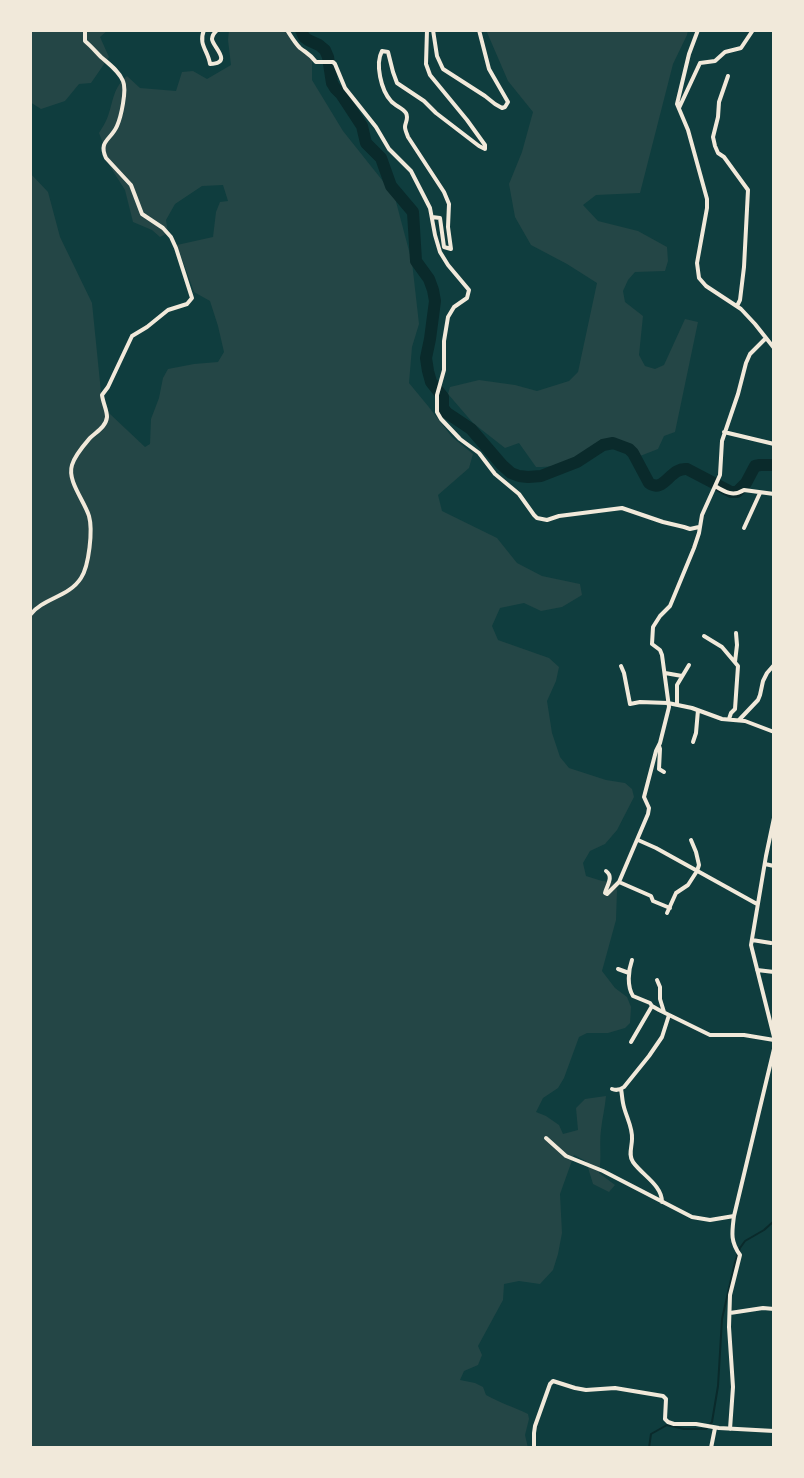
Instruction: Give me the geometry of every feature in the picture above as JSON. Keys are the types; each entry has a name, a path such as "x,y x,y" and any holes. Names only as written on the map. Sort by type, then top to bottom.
{"street":[{"path":"30,615 40,605 74,587 85,571 90,539 89,517 73,482 71,468 76,456 106,421 102,395 132,336 168,310 187,303 192,298 171,237 163,228 142,214 131,185 103,153 104,143 114,132 120,118 124,81 85,40 85,30"},
{"path":"204,30 202,43 210,64 213,64 221,57 212,38 217,30"},
{"path":"287,30 295,42 312,56 315,62 335,64 345,88 376,127 388,149 411,171 430,208 440,252 469,290 467,298 451,311 446,326 444,370 437,395 437,412 441,419 460,439 483,456 489,468 519,494 537,518 547,520 560,516 622,508 690,529 699,527"},
{"path":"427,30 426,64 430,75 485,145 485,149 478,146 424,101 398,83 388,52 382,51 379,64 386,93 408,117 405,129 408,136 444,192 449,204 448,227 451,249 444,247 440,218 432,217"},
{"path":"433,30 437,56 443,69 502,108 508,102 507,98 489,69 479,30"},
{"path":"698,30 689,54 677,104 691,140 706,199 706,215 697,262 699,278 706,286 737,307 755,324 774,348"},
{"path":"679,108 700,63 715,61 725,52 741,48 753,30"},
{"path":"728,76 719,102 713,136 718,153 724,157 748,190 744,267 737,307"},
{"path":"606,871 610,876 605,893 607,894 619,882 648,814 649,808 644,797 669,707 660,650 652,644 653,627 670,606 694,548 706,504 720,475 724,432 746,363 750,354 766,338"},
{"path":"724,432 774,444"},
{"path":"715,486 731,494 744,490 774,494"},
{"path":"744,528 760,493"},
{"path":"735,662 736,633"},
{"path":"704,636 722,647 738,666 735,709 729,719"},
{"path":"677,705 677,684 689,665"},
{"path":"739,720 758,700 767,673 774,665"},
{"path":"621,666 630,704 668,703 698,710 722,719 739,720 774,732"},
{"path":"664,673 682,676"},
{"path":"693,742 698,710"},
{"path":"658,746 660,749 659,769 664,772"},
{"path":"632,960 629,973 631,994 666,1014 710,1035 774,1038 753,957 752,940 774,818"},
{"path":"638,840 758,904"},
{"path":"619,882 651,896 653,901 668,910 676,893 688,885 699,865 691,840"},
{"path":"765,864 774,866"},
{"path":"752,940 771,943"},
{"path":"618,969 629,973"},
{"path":"757,970 774,972"},
{"path":"612,1089 621,1089 662,1037 666,1014 660,999 660,987 657,980"},
{"path":"631,1042 652,1006"},
{"path":"730,1429 733,1387 729,1327 730,1295 740,1256 732,1242 734,1216 774,1048"},
{"path":"621,1089 632,1132 630,1155 632,1161 660,1192 662,1202"},
{"path":"546,1138 566,1156 603,1172 680,1212 710,1220 734,1216"},
{"path":"730,1313 774,1308"},
{"path":"534,1448 535,1426 553,1381 586,1390 615,1388 663,1396 666,1399 665,1419 674,1424 774,1431"},
{"path":"711,1448 715,1428"}],"shaded area":[{"path":"30,30 108,30 100,37 109,57 91,83 79,84 65,101 41,109 30,102"},
{"path":"229,30 287,30 312,58 312,80 343,131 395,198 412,262 419,324 412,347 409,383 452,437 473,454 469,468 438,495 442,511 497,538 517,563 542,576 580,584 582,595 562,607 541,611 524,603 500,608 492,626 498,640 549,658 559,667 556,681 547,701 552,733 560,757 569,768 606,780 625,783 632,789 634,797 617,830 605,844 590,851 583,863 586,876 613,882 617,890 616,920 602,971 615,988 627,997 631,1007 630,1023 625,1028 608,1033 587,1033 579,1037 564,1078 558,1088 543,1098 536,1112 559,1125 563,1134 578,1130 576,1108 585,1099 606,1096 600,1135 599,1173 615,1185 609,1192 593,1184 586,1161 574,1155 560,1194 562,1233 553,1270 540,1284 519,1281 504,1284 503,1300 478,1346 482,1355 478,1365 464,1371 460,1380 483,1387 486,1395 528,1414 525,1435 528,1448 30,1448 30,173 48,192 60,237 92,303 102,402 110,414 145,447 150,444 151,419 163,378 168,369 218,362 224,352 210,301 194,292 177,245 213,237 216,212 220,202 228,201 223,185 202,186 175,204 166,220 168,233 160,237 152,230 133,222 125,190 104,157 104,146 99,133 107,118 116,89 127,76 140,88 176,91 182,72 193,71 207,79 231,65"},
{"path":"486,30 688,30 673,64 640,193 596,195 583,205 598,221 638,231 667,247 668,261 665,271 635,272 623,291 625,302 643,316 639,355 645,366 655,369 664,365 685,319 698,322 675,432 664,436 658,449 640,456 620,441 613,440 600,444 565,464 536,467 519,443 505,448 473,423 448,394 450,387 479,380 537,391 569,381 578,372 597,283 531,245 515,217 509,184 522,152 533,112 508,81"}],"waterway":[{"path":"301,30 304,37 325,50 332,83 362,126 366,143 381,158 391,186 413,212 416,261 429,279 435,301 426,358 431,382 443,397 443,408 471,429 502,465 511,473 519,476 541,476 577,462 603,445 613,443 633,453 649,483 659,485 681,469 687,469 731,492 737,492 746,483 755,466 774,465"},
{"path":"649,1448 651,1434 667,1425 684,1429 706,1429 712,1422 718,1386 722,1319 735,1262 745,1241 774,1221"}]}
